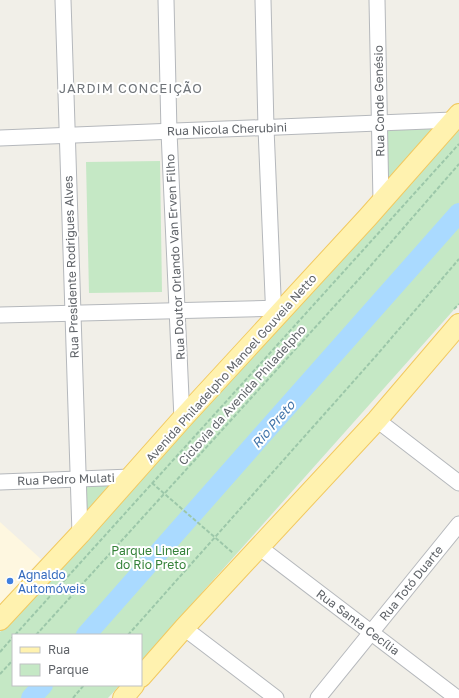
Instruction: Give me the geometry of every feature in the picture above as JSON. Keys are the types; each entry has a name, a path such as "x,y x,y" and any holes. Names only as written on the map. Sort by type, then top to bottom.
{"main road":[{"name":"Avenida Philadelpho Manoel Gouveia Netto","path":"0,620 80,534 278,312 381,202 456,117"},
{"path":"142,676 184,628 377,420 459,324"},
{"path":"123,698 133,686"}],"street":[{"name":"Rua Presidente Rodrigues Alves","path":"63,0 80,534"},
{"name":"Rua Doutor Orlando Van Erven Filho","path":"166,0 169,132 182,419"},
{"path":"0,315 178,311 278,312 266,128 263,0"},
{"name":"Rua Conde Genésio","path":"377,0 381,202"},
{"name":"Rua Nicola Cherubini","path":"0,138 380,123 456,117"},
{"path":"377,420 459,483"},
{"name":"Rua Pedro Mulati","path":"0,482 131,477"},
{"name":"Rua Totó Duarte","path":"318,698 459,524"},
{"name":"Rua Santa Cecília","path":"259,547 457,698"},
{"path":"184,628 276,698"}],"path":[{"path":"16,634 459,144"},
{"name":"Ciclovia da Avenida Philadelpho","path":"37,634 360,278 459,164"},
{"path":"129,634 216,538 459,259"},
{"path":"152,483 236,555"},
{"path":"0,652 12,638"},
{"path":"0,674 12,661"},
{"path":"73,698 83,686"}],"shaded area":[{"name":"Agnaldo Automóveis","path":"0,522 41,559 0,604"}],"green space":[{"name":"Parque Linear do Rio Preto","path":"459,125 459,304 142,660 142,634 12,634 12,686 119,686 108,698 0,698 0,632"},
{"path":"441,126 386,189 385,129"},
{"path":"160,161 162,292 89,293 86,162"},
{"path":"110,485 87,514 87,486"}],"waterway":[{"name":"Rio Preto","path":"87,634 459,213"},
{"name":"Rio Preto","path":"31,698 42,686"}],"place":[{"name":"Agnaldo Automóveis","path":"10,581"}],"district":[{"name":"JARDIM CONCEIÇÃO","path":"131,88"}]}
